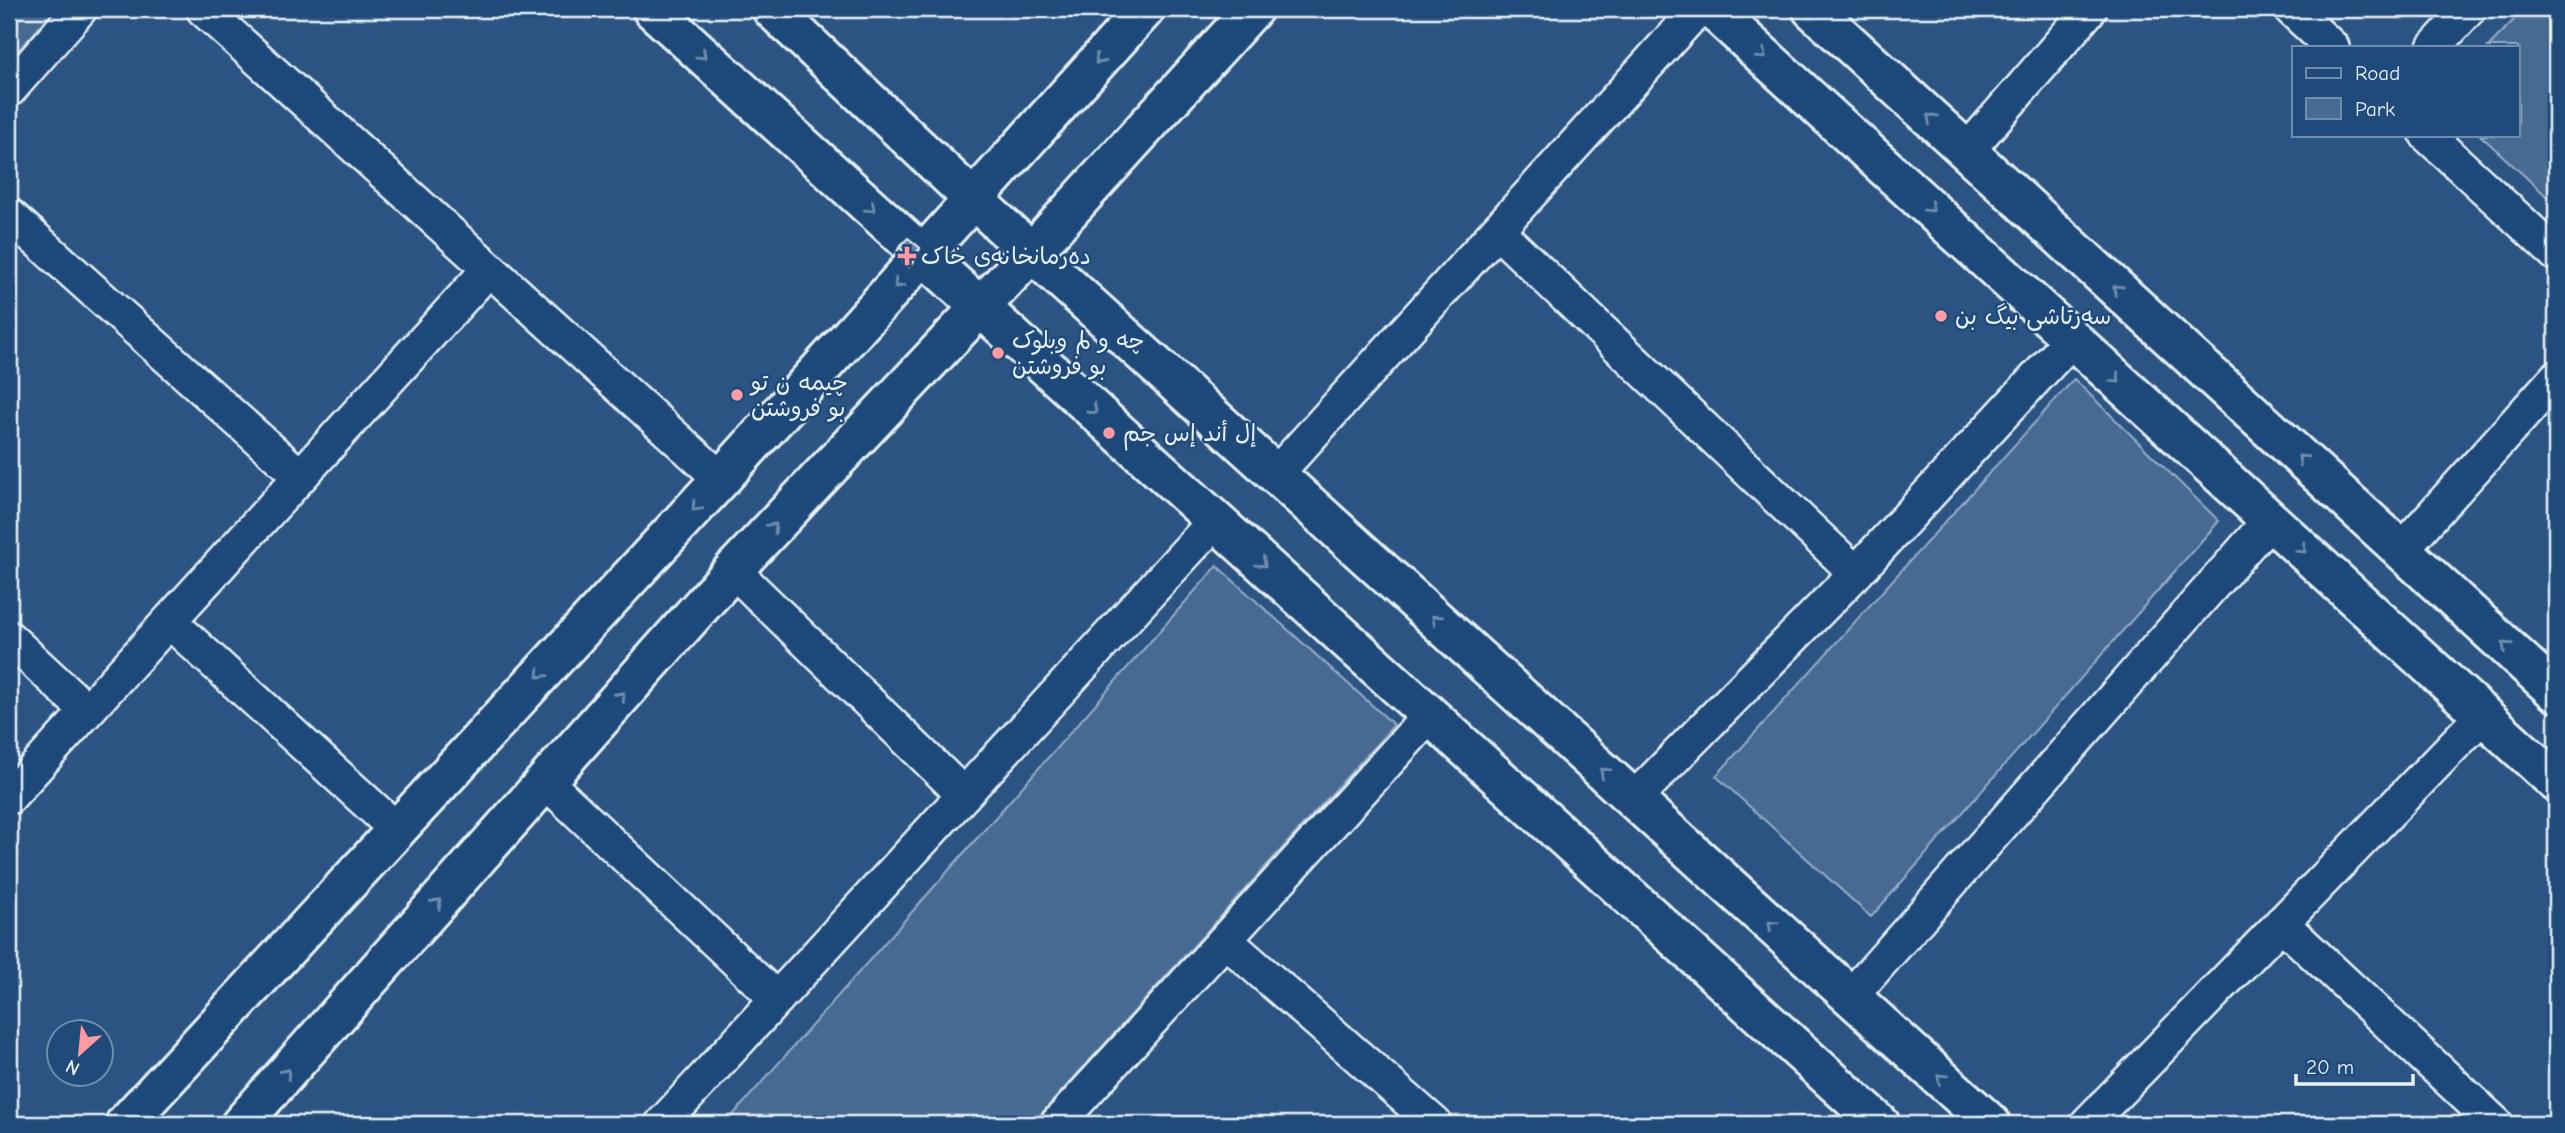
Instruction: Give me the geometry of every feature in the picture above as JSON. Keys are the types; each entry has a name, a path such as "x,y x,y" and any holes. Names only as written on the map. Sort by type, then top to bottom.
{"street":[{"path":"9,90 80,9"},
{"path":"203,9 721,479"},
{"path":"652,9 1880,1124"},
{"path":"772,9 974,200 1991,1124"},
{"path":"125,1124 721,479 1144,9"},
{"path":"241,1124 733,570 1032,252 1253,9"},
{"path":"1276,474 1698,9"},
{"path":"1712,9 2556,782"},
{"path":"1812,9 2556,692"},
{"path":"1967,151 2090,9"},
{"path":"2291,9 2331,46"},
{"path":"2435,46 2469,9"},
{"path":"2428,136 2556,254"},
{"path":"9,215 300,476"},
{"path":"1497,231 1856,573"},
{"path":"9,797 489,269"},
{"path":"1633,799 1856,573 2072,338"},
{"path":"2401,550 2556,378"},
{"path":"1851,996 2270,520"},
{"path":"663,1124 1215,521"},
{"path":"733,570 964,795"},
{"path":"169,621 397,830"},
{"path":"9,638 87,711"},
{"path":"1057,1124 1430,715"},
{"path":"2087,1124 2483,715"},
{"path":"545,781 778,999"},
{"path":"2281,923 2496,1124"},
{"path":"1224,940 1434,1124"}],"green space":[{"path":"9,9 56,9 9,61"},
{"path":"2524,9 2556,9 2556,205 2481,136 2520,136 2520,46 2489,46"},
{"path":"2074,379 2219,521 1871,917 1716,776"},
{"path":"1217,566 1394,725 1032,1124 725,1124"}],"building":[{"path":"908,238 920,248 912,258 899,247"}],"place":[{"name":"دەرمانخانەی خاک","path":"907,256"},
{"name":"سەرتاشی بیگ بن","path":"1941,316"},
{"name":"چه و لم وبلوک بو فروشتن","path":"998,353"},
{"name":"چیمه ن تو بو فروشتن","path":"737,395"},
{"name":"إل أند إس جم","path":"1109,433"}]}
